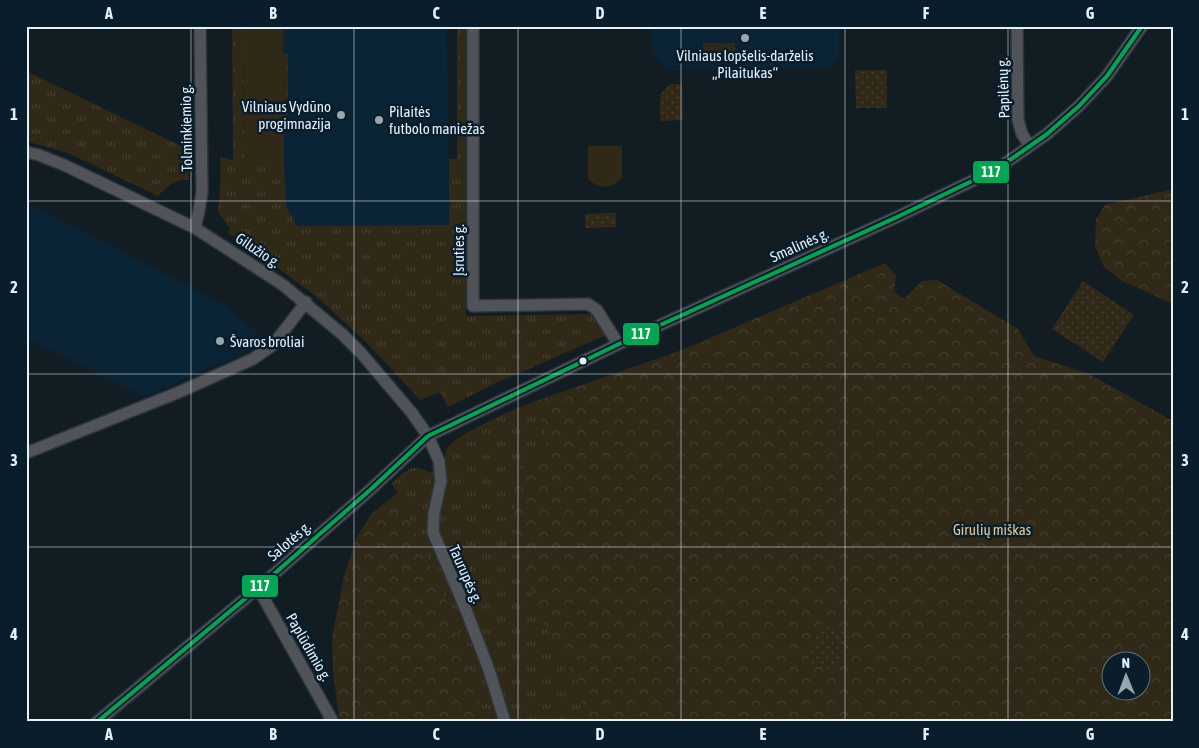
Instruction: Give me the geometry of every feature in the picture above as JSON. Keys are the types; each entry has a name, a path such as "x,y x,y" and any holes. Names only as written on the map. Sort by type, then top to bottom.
{"street":[{"name":"Tolminkiemio g.","path":"195,228 202,192 200,26"},
{"name":"Įsruties g.","path":"473,26 473,306 588,304 597,310 618,344"},
{"name":"Papilėnų g.","path":"1017,26 1018,120 1022,134 1030,146"},
{"name":"Smalinės g.","path":"428,436 618,344 897,217 997,169 1047,134 1079,106 1107,76 1142,26"},
{"name":"Gilužio g.","path":"26,152 64,164 195,228 283,285 306,302 361,352 412,413 428,436"},
{"path":"26,452 177,393 253,359 272,345 306,302"},
{"name":"Salotės g.","path":"97,722 258,588 365,495 428,436"},
{"name":"Taurupės g.","path":"428,436 441,470 441,481 432,523 433,532 489,670 505,722"},
{"name":"Paplūdimio g.","path":"258,588 333,722"}],"shaded area":[{"name":"Vilniaus Vydūno progimnazija","path":"232,26 447,26 449,225 297,226 286,206 284,160"},
{"name":"Vilniaus lopšelis-darželis „Pilaitukas“","path":"652,26 839,26 839,58 829,68 668,70 652,51"},
{"path":"26,202 225,305 268,342 145,397 26,338"}],"green space":[{"path":"232,26 243,26 244,160 284,160 286,206 297,226 449,225 449,159 457,159 457,26 468,26 466,316 594,314 606,335 494,384 448,407 440,392 420,400 367,343 317,297 228,233 230,229 218,212 221,177 220,157 233,160"},
{"path":"243,26 283,26 284,160 244,160"},
{"path":"703,43 735,43 735,59 703,59"},
{"path":"283,53 288,53 288,117 284,117"},
{"path":"855,70 887,70 887,108 856,108"},
{"path":"26,71 187,149 189,180 175,182 158,196 68,153 26,141"},
{"path":"670,84 682,84 683,120 660,121 660,95"},
{"path":"588,146 622,146 622,178 618,182 605,187 592,183 588,179"},
{"path":"1173,189 1173,304 1122,281 1104,267 1095,246 1096,219 1105,205"},
{"path":"616,213 616,227 585,228 585,214"},
{"name":"Girulių miškas","path":"885,263 896,276 894,292 904,299 922,281 937,280 1018,329 1034,356 1089,374 1173,421 1173,722 577,722 582,704 579,684 539,615 516,529 511,482 520,465 537,461 548,439 533,402 682,350"},
{"path":"1083,281 1134,315 1103,362 1052,329"},
{"path":"533,402 548,439 537,461 520,465 562,652 579,684 582,704 577,722 484,722 476,686 454,618 398,493 391,484 411,468 420,468 429,472 446,468 445,454 447,449 461,436 486,422"},
{"path":"398,493 454,618 476,686 484,722 343,722 339,717 333,672 332,638 344,576 357,537 372,513"},
{"path":"821,623 849,633 834,672 806,661"}],"transit line":[{"name":"117","path":"97,722 258,588 370,490 428,436 623,342 897,217 997,169 1047,134 1079,106 1107,76 1142,26"}],"place":[{"name":"Vilniaus lopšelis-darželis „Pilaitukas“","path":"745,38"},
{"name":"Vilniaus Vydūno progimnazija","path":"341,115"},
{"name":"Pilaitės futbolo maniežas","path":"379,120"},
{"name":"Švaros broliai","path":"220,341"}]}
